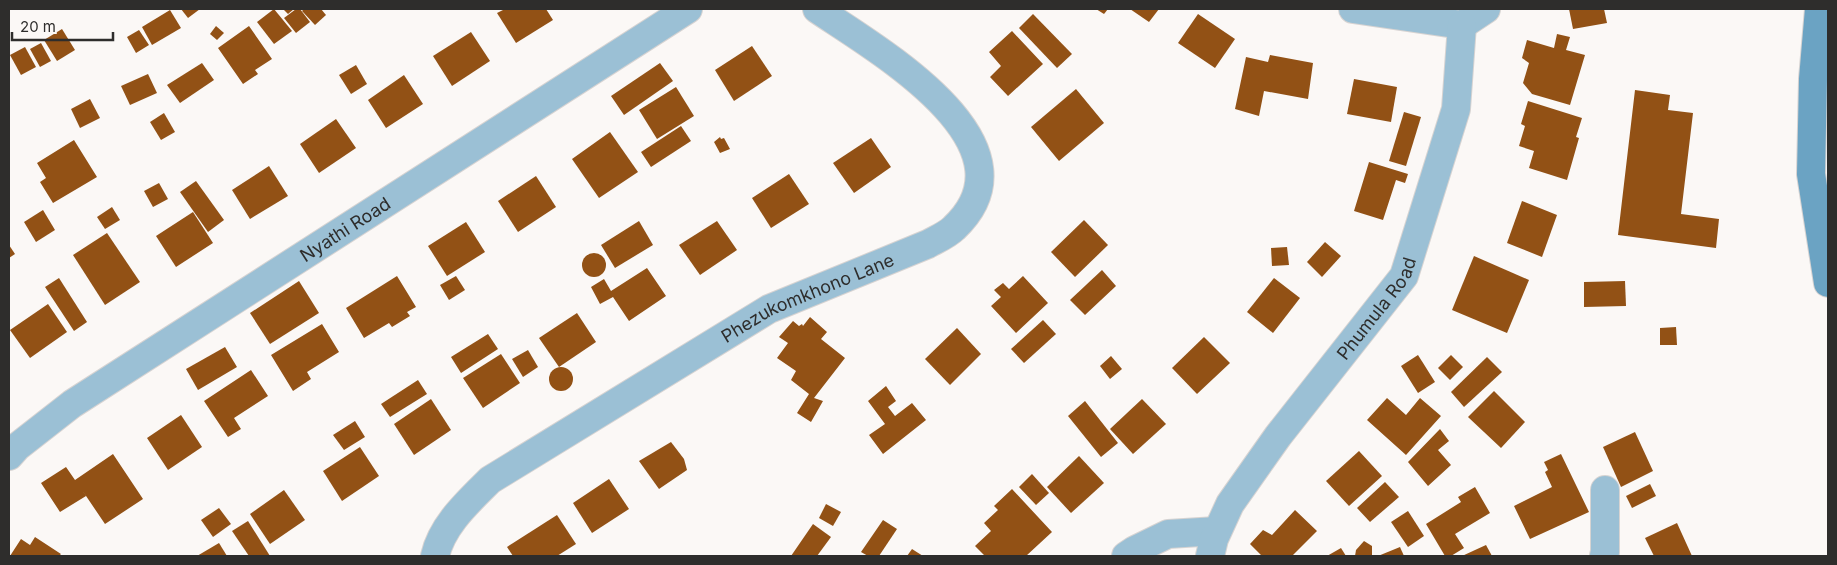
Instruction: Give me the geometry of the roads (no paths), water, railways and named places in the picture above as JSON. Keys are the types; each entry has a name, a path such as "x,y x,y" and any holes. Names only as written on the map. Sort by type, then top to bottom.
{"street":[{"name":"Nyathi Road","path":"9,456 72,404 688,9"},
{"name":"Phezukomkhono Lane","path":"435,556 437,546 458,512 490,480 769,309 928,244 952,230 962,219 976,199 980,180 978,162 959,121 937,98 903,68 818,9"},
{"path":"1353,9 1462,24 1486,9"},
{"path":"1819,9 1813,80 1812,174 1828,283"},
{"name":"Phumula Road","path":"1213,544 1230,504 1278,436 1404,276 1456,109 1462,24"},
{"path":"1604,556 1605,490"},
{"path":"1126,556 1134,550 1168,534 1213,544"}]}
